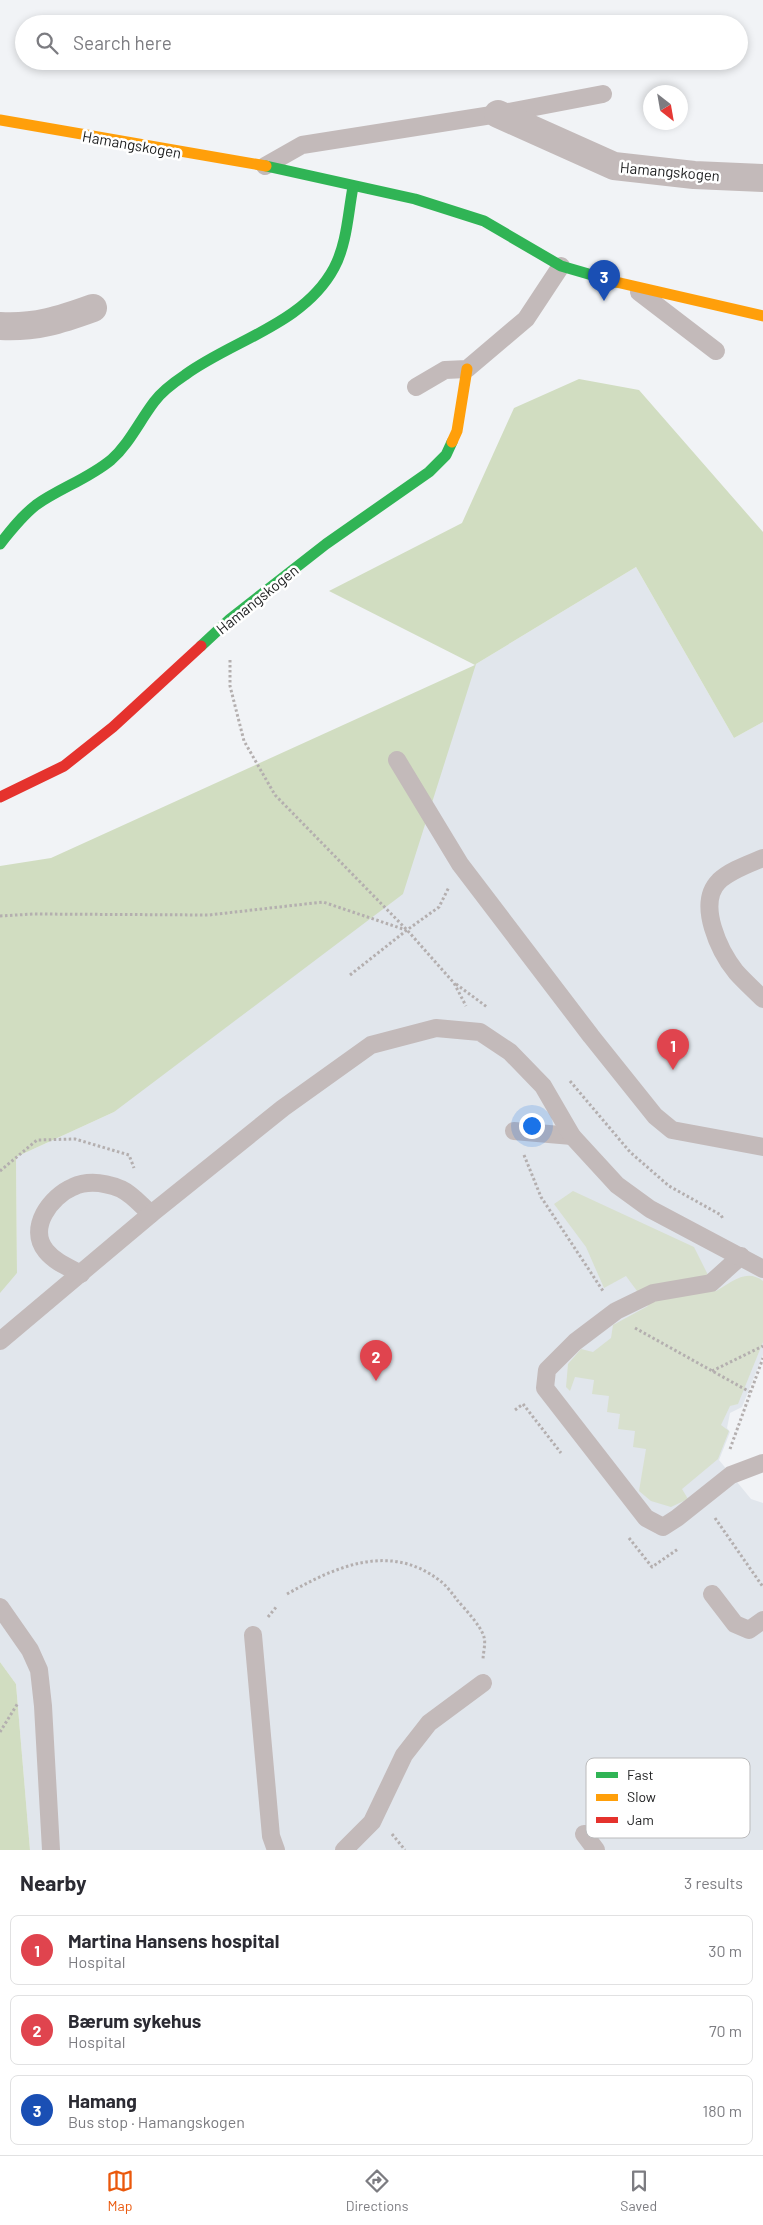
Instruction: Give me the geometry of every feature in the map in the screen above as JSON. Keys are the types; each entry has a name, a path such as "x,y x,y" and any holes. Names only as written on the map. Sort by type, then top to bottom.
{"street":[{"name":"Hamangskogen","path":"498,114 614,166 694,175 763,178"},
{"name":"Hamangskogen","path":"0,120 124,144 265,166 415,199 484,221 561,266 632,286 763,316"},
{"path":"0,544 22,517 35,506 80,481 119,452 166,389 205,361 274,324 319,292 334,268 346,232 353,186"},
{"path":"0,326 23,327 55,322 93,308"},
{"name":"Hamangskogen","path":"0,797 64,766 113,727 230,619 326,544 429,472 446,455 457,431 467,369"}],"lane":[{"path":"265,166 302,145 498,114 603,94"},
{"path":"416,387 445,370 467,369 526,319 561,266"},
{"path":"632,286 716,351"},
{"path":"397,760 460,864 591,1036 655,1116 672,1130 763,1147"},
{"path":"763,858 729,874 718,882 709,906 716,940 726,958 737,973 763,999"},
{"path":"0,1341 151,1214 283,1108 371,1045 436,1028 480,1032 510,1052 543,1086 572,1136 617,1185 650,1209 763,1269"},
{"path":"514,1131 572,1136"},
{"path":"81,1274 58,1262 45,1249 38,1230 44,1213 58,1194 74,1186 95,1182 123,1190 151,1214"},
{"path":"741,1256 711,1283 654,1293 616,1311 575,1342 547,1370 545,1388 646,1518 663,1527 731,1475 763,1463"},
{"path":"712,1594 735,1624 749,1630 763,1620"},
{"path":"0,1608 30,1650 39,1670 43,1706 51,1850"},
{"path":"253,1635 271,1836 276,1850"},
{"path":"344,1850 372,1822 404,1755 429,1723 482,1683"},
{"path":"587,1838 596,1850"}],"path":[{"path":"230,686 244,742 275,795 407,930 454,983 489,1009"},
{"path":"350,975 439,907 460,864"},
{"path":"0,916 32,914 209,915 323,902 407,930"},
{"path":"454,983 480,1032"},
{"path":"568,1078 630,1152 669,1186 721,1215 741,1256"},
{"path":"514,1131 541,1197 616,1311 633,1327 750,1392"},
{"path":"711,1371 763,1346"},
{"path":"727,1457 763,1358"},
{"path":"701,1498 763,1587"},
{"path":"287,1594 312,1580 354,1563 380,1560 404,1564 429,1573 441,1582 464,1608 484,1637 482,1683"}],"shaded area":[{"path":"636,567 734,738 763,722 763,1355 742,1407 730,1413 727,1428 730,1432 719,1460 751,1499 763,1503 763,1850 30,1850 16,1684 0,1662 0,1286 17,1273 16,1157 114,1112 377,743 476,664"}],"green space":[{"path":"579,379 639,390 763,532 763,722 734,738 636,567 476,664 403,894 114,1112 16,1157 17,1273 0,1293 0,866 51,858 475,665 329,591 462,523 514,408"},
{"path":"573,1191 694,1247 716,1291 733,1280 745,1276 757,1277 763,1281 763,1342 738,1404 730,1406 721,1425 729,1431 718,1459 682,1489 688,1499 671,1507 651,1501 639,1491 646,1449 633,1447 635,1431 618,1429 620,1414 607,1412 609,1396 592,1394 594,1380 575,1377 570,1391 566,1387 568,1364 581,1349 593,1352 611,1338 613,1325 648,1306 626,1276 604,1288 586,1247 554,1204"},
{"path":"0,1662 16,1684 30,1850 0,1850"}],"traffic: fast":[{"path":"266,166 415,199 484,221 561,266 616,282"},
{"path":"0,544 21,518 36,505 93,473 111,460 129,440 154,402 168,387 204,363 286,317 305,303 321,287 334,268 342,249 353,187"},
{"path":"201,646 230,619 326,544 429,472 446,455 452,442"}],"traffic: slow":[{"path":"0,120 266,166"},
{"path":"616,282 763,316"},
{"path":"452,442 457,431 467,369"}],"traffic: jam":[{"path":"0,797 64,766 113,727 201,646"}],"place":[{"name":"Hamang","path":"604,301"},
{"name":"Martina Hansens hospital","path":"673,1070"},
{"name":"Bærum sykehus","path":"376,1381"}]}
